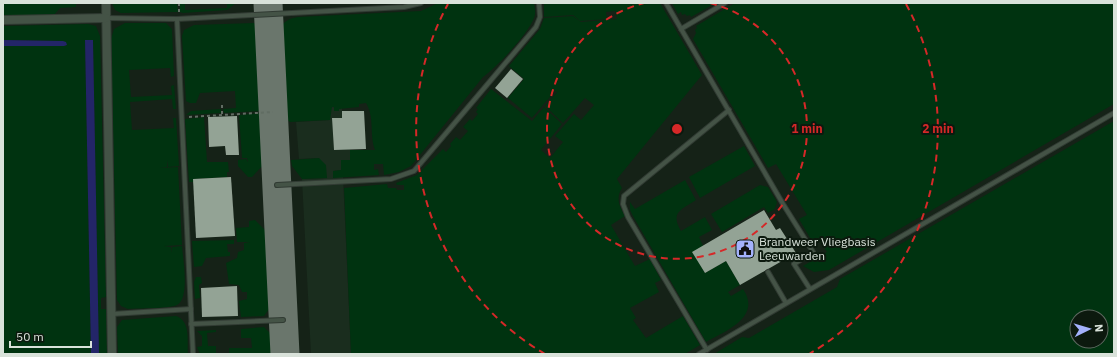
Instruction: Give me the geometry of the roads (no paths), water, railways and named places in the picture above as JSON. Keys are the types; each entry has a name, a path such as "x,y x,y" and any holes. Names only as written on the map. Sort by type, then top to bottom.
{"street":[{"path":"106,3 112,354"},
{"path":"3,20 106,18"}],"lane":[{"path":"106,18 176,19 404,7 422,3"},
{"path":"277,185 391,179 414,171 536,27 540,17 539,3"},
{"path":"666,3 730,110 783,204 813,252 794,264 810,290"},
{"path":"681,29 725,3"},
{"path":"176,19 193,354"},
{"path":"707,350 628,216 623,204 624,196 730,110"},
{"path":"699,354 1114,113"},
{"path":"768,272 786,303"},
{"path":"112,314 191,309"},
{"path":"191,324 283,320"}],"place":[{"name":"Brandweer Vliegbasis Leeuwarden","path":"745,249"}]}
